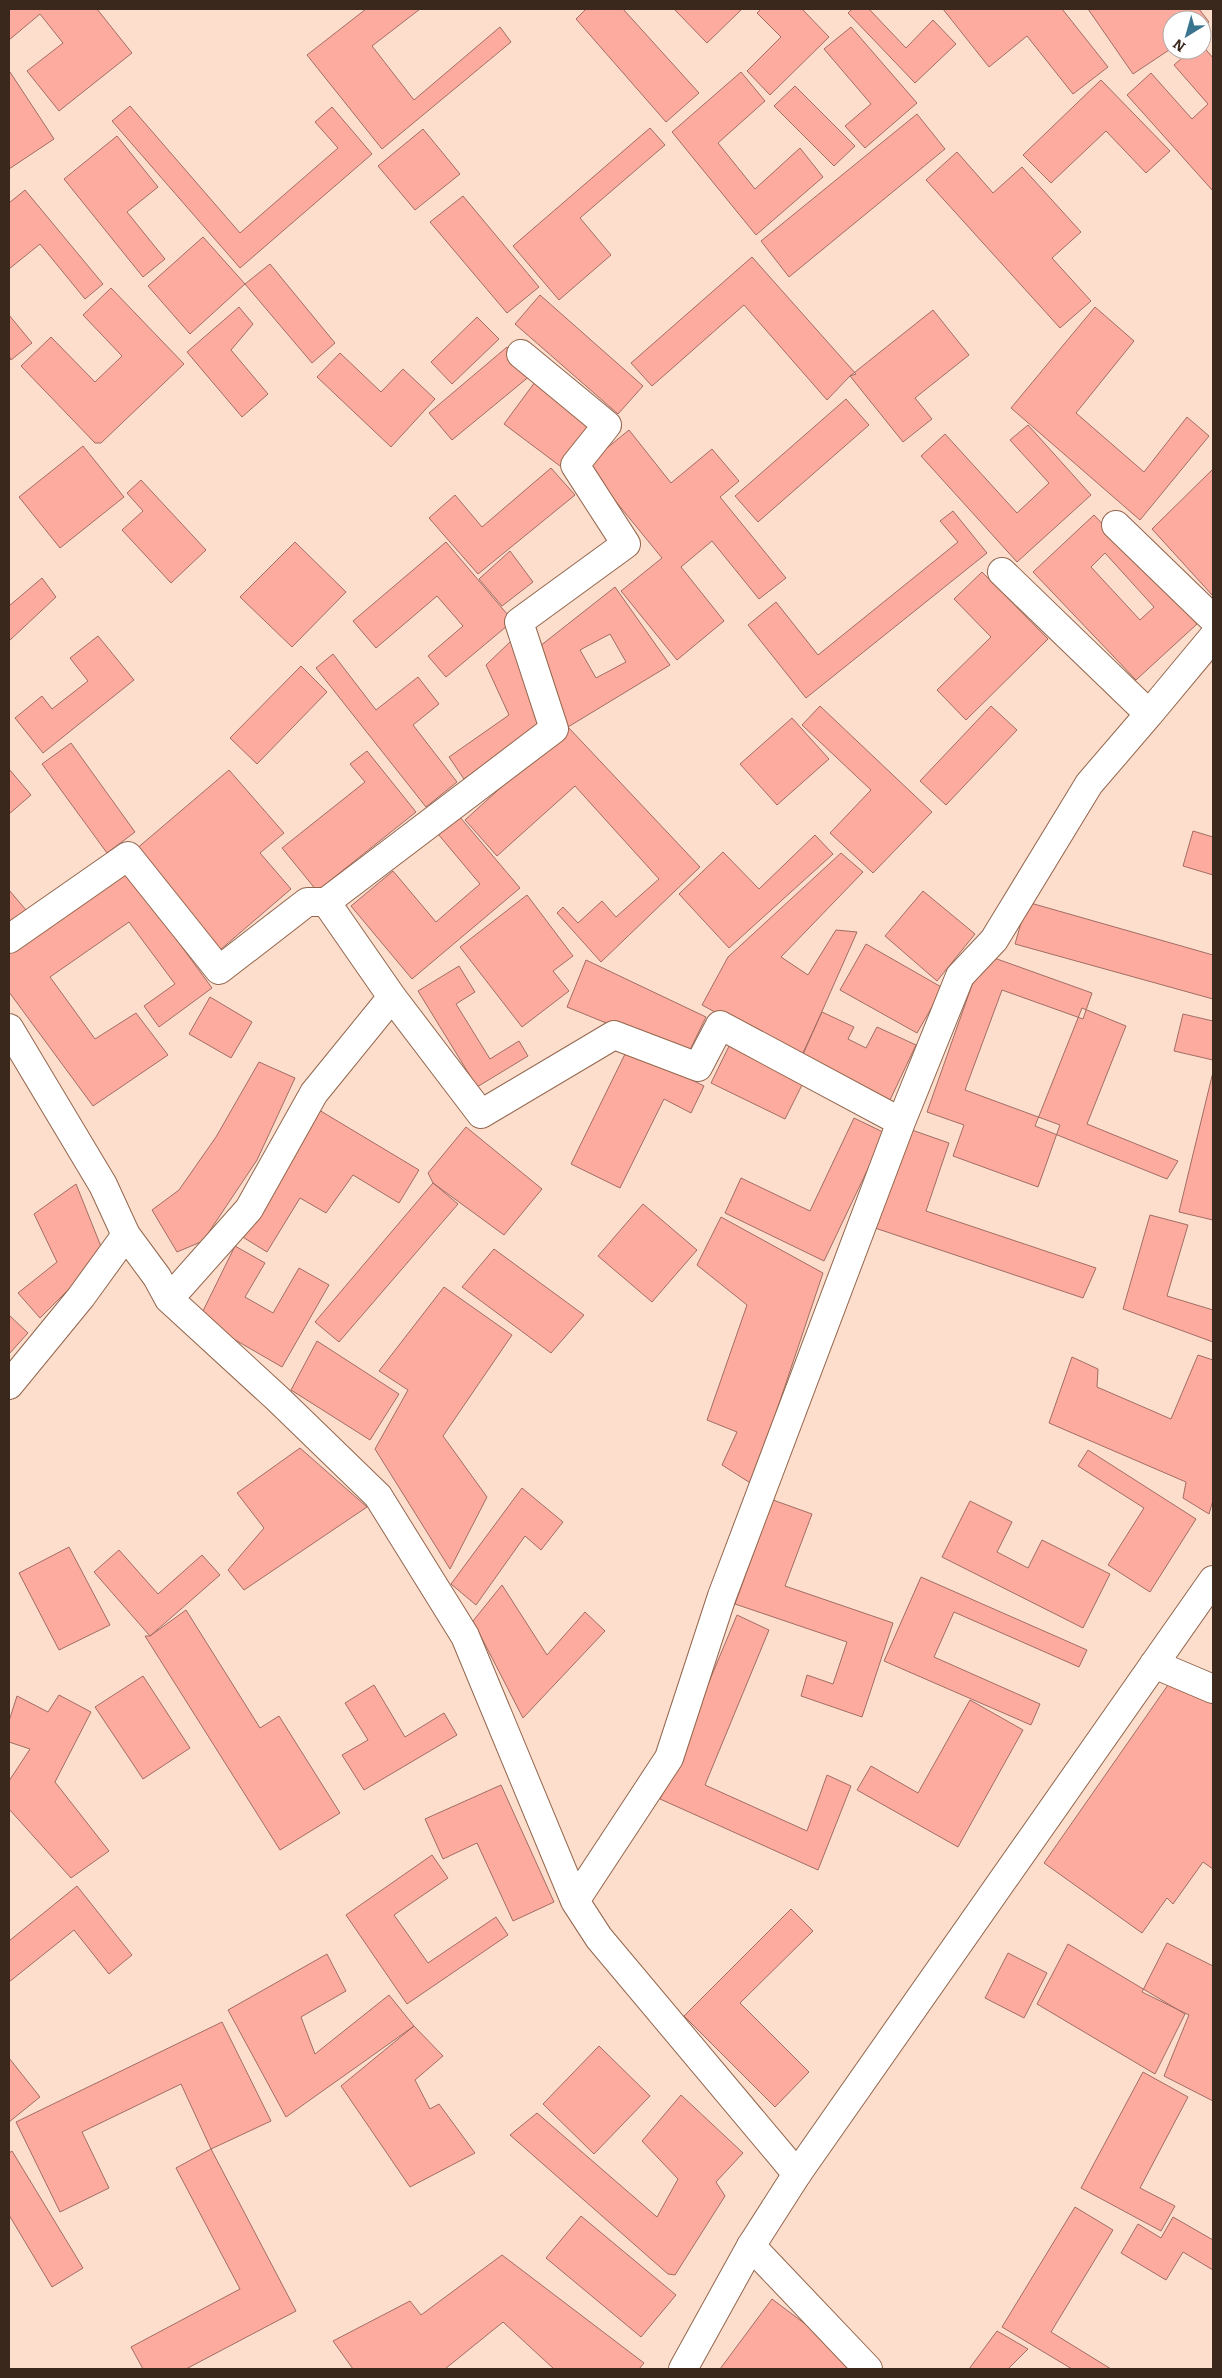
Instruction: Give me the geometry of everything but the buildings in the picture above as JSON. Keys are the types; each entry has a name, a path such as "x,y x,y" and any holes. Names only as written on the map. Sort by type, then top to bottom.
{"street":[{"path":"9,939 128,856 219,970 307,902 326,902 554,729 519,622 626,544 575,465 607,425 521,354"},
{"path":"1116,525 1213,619"},
{"path":"1002,572 1149,714"},
{"path":"575,1901 669,1758 722,1596 901,1122 960,976 994,940 1089,784 1213,637"},
{"path":"326,902 392,997 481,1114 614,1034 698,1067 720,1025 901,1122"},
{"path":"169,1299 249,1209 314,1094 392,997"},
{"path":"9,1028 103,1185 126,1235 157,1277 169,1299 278,1399 378,1496 465,1636 575,1901 599,1938 797,2174"},
{"path":"9,1385 81,1297 126,1235"},
{"path":"683,2369 751,2246 797,2174 1213,1580"},
{"path":"1154,1664 1213,1689"},
{"path":"751,2246 868,2369"}]}
